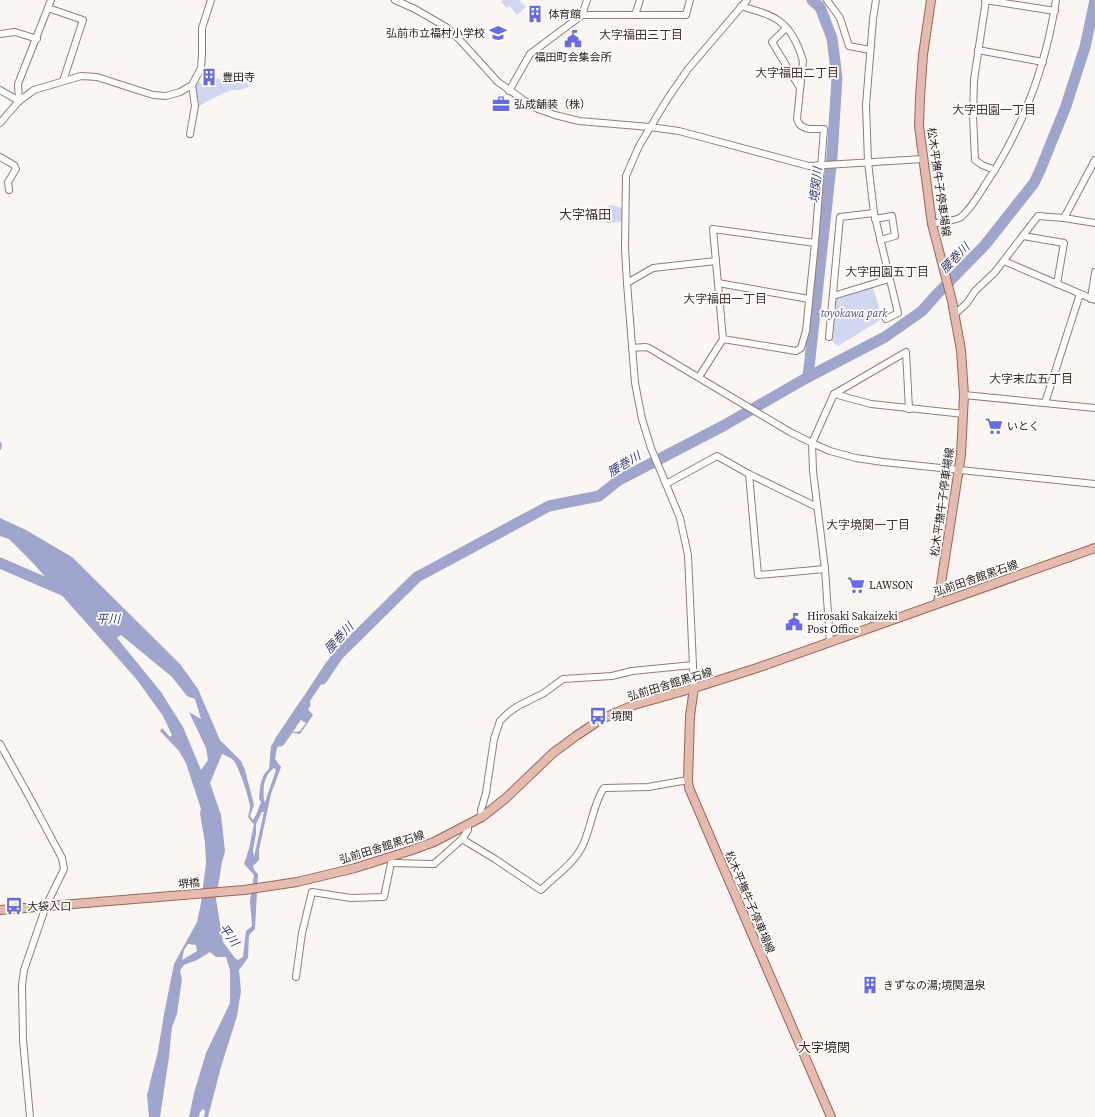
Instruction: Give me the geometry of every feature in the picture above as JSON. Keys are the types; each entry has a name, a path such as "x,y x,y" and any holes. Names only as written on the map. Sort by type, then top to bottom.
{"main road":[{"name":"松木平撫牛子停車場線","path":"931,0 923,55 919,126 932,224 955,314 961,350 964,395 964,414 959,470 938,603"},
{"name":"弘前田舎館黒石線","path":"278,885 391,860 434,842 468,825 482,817 506,798 553,754 576,736 600,720 634,705 694,688 830,643 938,603 1095,548"},
{"name":"松木平撫牛子停車場線","path":"694,688 690,716 688,780 693,798 831,1117"},
{"name":"堺橋","path":"46,906 244,890 278,885"},
{"path":"0,910 46,906"}],"street":[{"path":"19,101 18,84 37,40 51,0"},
{"path":"0,123 19,101 34,90 82,76 97,77 153,95 166,96 180,92 192,85 201,68 202,28 211,0"},
{"path":"395,0 415,9 446,27 459,39 489,73 509,91 538,109 567,118 587,122 679,131 809,166 923,159"},
{"path":"509,91 530,54 582,15 587,0"},
{"path":"636,15 640,0"},
{"path":"582,15 686,15 690,0"},
{"path":"694,688 686,541 680,518 651,448 642,419 635,383 625,248 626,176 639,146 650,127 688,69 747,0"},
{"path":"827,0 840,18 849,46 870,50"},
{"path":"876,0 872,19 866,105 868,162 875,216 898,313 886,319"},
{"path":"995,170 982,165 975,160 973,115 974,80 986,0 1055,11"},
{"path":"932,224 960,218 975,200 995,170 1021,121 1032,96 1043,62 1055,11 1056,0"},
{"path":"723,338 796,352 801,348 804,342 809,299 822,166 824,129 805,128 798,124 797,119 803,61 793,37 779,21 741,6"},
{"path":"48,8 83,20 63,81"},
{"path":"786,28 772,42 800,88"},
{"path":"0,34 15,32 37,40"},
{"path":"978,50 1043,62"},
{"path":"190,134 195,106 192,85"},
{"path":"0,90 19,101"},
{"path":"0,157 14,165 16,169 8,182 9,190"},
{"path":"1064,218 1092,173 1095,160"},
{"path":"828,337 840,217 892,216 895,236 880,240"},
{"path":"955,314 967,303 975,291 995,272 1038,216 1095,223"},
{"path":"699,377 723,338 713,229 815,243"},
{"path":"1023,236 1064,243 1057,284"},
{"path":"1004,261 1093,299 1095,272"},
{"path":"627,283 653,268 716,262"},
{"path":"833,296 889,279"},
{"path":"718,283 809,299"},
{"path":"1045,403 1080,294"},
{"path":"632,348 649,348 766,418 812,444 830,451 856,458 883,462 1095,484"},
{"path":"830,643 825,569 817,507 812,444 834,394 906,352 909,409"},
{"path":"834,394 871,404 964,414"},
{"path":"964,395 1095,408"},
{"path":"666,484 717,456 749,474 817,507"},
{"path":"749,474 758,575 825,569"},
{"path":"482,817 481,810 486,793 494,739 500,721 513,709 544,693 563,679 612,676 632,671 693,665"},
{"path":"0,744 62,858 64,869 46,906 24,970 22,984 23,1040 30,1117"},
{"path":"462,839 541,890 578,854 585,841 604,788 648,787 688,780"},
{"path":"296,977 302,933 312,892 351,898 384,897 391,860 434,864 462,839 468,830 468,825"}],"green space":[{"path":"503,0 519,0 526,7 517,15 509,6 507,8 501,2"},
{"path":"246,77 249,87 224,93 204,103 196,109 194,86 198,80 200,83 209,85 211,79 216,80 217,78 228,82"},
{"path":"612,205 622,208 622,222 606,223 606,212 608,206"},
{"name":"toyokawa park","path":"873,287 882,319 838,346 830,340 836,298"}],"water":[{"path":"0,518 26,530 72,557 180,664 198,689 220,740 241,761 245,770 254,805 250,816 253,820 261,802 259,799 260,787 264,775 269,769 271,746 327,661 333,672 326,677 306,707 313,715 300,734 288,732 277,748 275,759 281,767 271,794 259,850 259,860 253,866 254,870 258,874 255,929 249,935 248,958 239,970 241,991 237,1016 221,1067 208,1117 204,1117 205,1111 203,1109 200,1112 199,1117 189,1117 194,1093 206,1053 230,1003 230,970 226,957 216,957 210,952 197,960 184,965 180,971 182,979 177,1014 172,1027 160,1117 149,1117 147,1095 158,1051 174,964 197,922 206,863 205,843 200,813 201,809 186,763 179,751 160,731 162,728 170,737 172,735 163,716 137,680 32,562 9,539 0,536","holes":["121,635 172,677 187,696 195,699 201,719 189,712 206,748 208,760 201,770 183,727 161,692 117,638","295,715 300,715 301,720 306,723 300,731 289,731 288,726","222,754 233,760 238,768 250,807 248,814 249,819 254,824 249,849 244,864 254,875 250,901 252,926 246,931 243,957 238,960 223,942 216,899 225,851 221,815 210,783","274,768 276,770 265,802 264,787 268,775","262,812 264,812 254,857 253,850 256,824","188,944 196,945 197,951 182,960 184,950"]}],"waterway":[{"name":"境関川","path":"808,377 832,157 837,78 832,38 820,7 812,0"},
{"name":"腰巻川","path":"322,679 338,655 417,577 549,506 599,496 619,480 723,426 808,377 885,337 922,311 985,245 1034,183 1066,106 1085,47 1095,0"},
{"path":"0,443 0,449"},
{"name":"平川","path":"0,563 67,592"},
{"name":"腰巻川","path":"280,741 305,704"}],"place":[{"name":"体育館","path":"535,14"},
{"name":"弘前市立福村小学校","path":"498,33"},
{"name":"福田町会集会所","path":"573,39"},
{"name":"豊田寺","path":"209,77"},
{"name":"弘成舗装（株）","path":"501,104"},
{"name":"いとく","path":"994,426"},
{"name":"LAWSON","path":"856,585"},
{"name":"Hirosaki Sakaizeki Post Office","path":"794,622"},
{"name":"境関","path":"598,716"},
{"name":"大袋入口","path":"14,906"},
{"name":"きずなの湯;境関温泉","path":"870,985"}],"district":[{"name":"大字福田三丁目","path":"641,35"},
{"name":"大字福田二丁目","path":"797,73"},
{"name":"大字田園一丁目","path":"994,110"},
{"name":"大字福田","path":"585,214"},
{"name":"大字田園五丁目","path":"887,272"},
{"name":"大字福田一丁目","path":"725,299"},
{"name":"大字末広五丁目","path":"1031,379"},
{"name":"大字境関一丁目","path":"868,525"},
{"name":"大字境関","path":"824,1047"}]}
